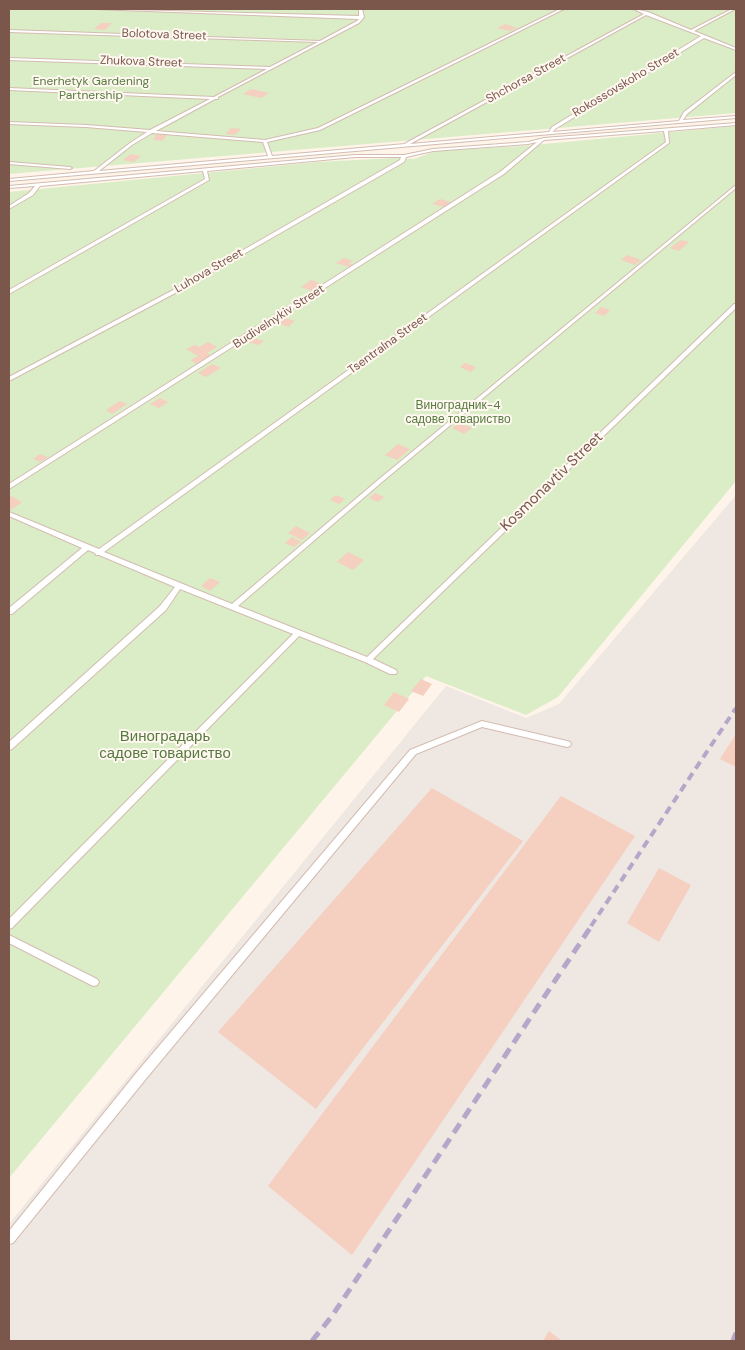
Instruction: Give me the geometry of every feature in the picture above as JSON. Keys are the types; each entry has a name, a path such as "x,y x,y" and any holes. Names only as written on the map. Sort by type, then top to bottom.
{"lane":[{"path":"96,9 362,17"},
{"path":"96,171 131,144 152,131 218,98 358,22 362,17 361,9"},
{"path":"9,123 152,131 265,141 320,129 562,9"},
{"path":"635,9 647,11 736,49"},
{"path":"692,31 734,9"},
{"name":"Shchorsa Street","path":"404,146 647,11"},
{"name":"Bolotova Street","path":"9,31 320,41"},
{"name":"Rokossovskoho Street","path":"550,133 553,128 704,36"},
{"name":"Zhukova Street","path":"9,58 273,68"},
{"path":"680,122 685,113 736,73"},
{"path":"9,89 218,98"},
{"path":"9,180 736,117"},
{"path":"9,187 355,156 404,156 433,150 528,143 544,139 736,124"},
{"name":"Tsentralna Street","path":"98,552 668,142 666,130"},
{"name":"Budivelnykiv Street","path":"9,487 494,178 544,139"},
{"path":"265,141 270,157"},
{"name":"Luhova Street","path":"9,379 179,289 402,161 404,156"},
{"path":"9,163 70,168"},
{"path":"9,292 208,179 205,170"},
{"path":"9,208 31,194 39,184"},
{"path":"233,607 380,481 736,186"},
{"name":"Kosmonavtiv Street","path":"368,660 736,305"},
{"path":"9,514 86,548 297,634 368,660 393,672"},
{"path":"9,612 86,548"},
{"path":"9,747 163,608 179,586"},
{"path":"9,925 297,634"},
{"path":"9,1239 141,1076 413,752 482,724 567,744"},
{"path":"9,939 94,982"}],"shaded area":[{"path":"736,495 736,1341 9,1341 9,1224 446,686 526,718 559,704"}],"green space":[{"name":"Enerhetyk Gardening Partnership","path":"9,9 736,9 736,113 9,174"},
{"name":"Виноградник-4 садове товариство","path":"736,126 736,481 558,697 526,715 426,676 9,1178 9,192 318,162 395,158 414,159 436,151 523,146"}],"building":[{"path":"101,23 112,23 105,30 94,29"},
{"path":"505,24 517,28 510,31 497,28"},
{"path":"251,89 269,93 261,98 243,94"},
{"path":"231,128 241,129 235,135 225,134"},
{"path":"157,134 167,134 163,141 153,140"},
{"path":"131,154 141,156 134,162 123,160"},
{"path":"440,199 451,202 444,207 432,204"},
{"path":"681,240 689,242 679,251 670,248"},
{"path":"627,255 641,260 635,265 621,260"},
{"path":"344,258 353,261 349,263 353,265 349,267 336,263"},
{"path":"311,280 322,284 312,291 301,287"},
{"path":"601,307 610,310 604,316 595,313"},
{"path":"286,318 295,321 288,327 275,322"},
{"path":"253,338 264,341 259,345 248,342"},
{"path":"208,342 217,347 207,353 213,356 197,364 190,360 198,356 186,349 195,345 199,347"},
{"path":"465,363 476,367 471,372 460,367"},
{"path":"212,364 221,368 206,377 198,373"},
{"path":"160,398 168,402 159,408 150,404"},
{"path":"120,401 127,404 112,414 106,410"},
{"path":"459,423 472,428 464,434 452,428"},
{"path":"398,444 410,449 397,460 385,455"},
{"path":"40,454 48,457 40,462 33,459"},
{"path":"375,493 384,497 378,502 369,498"},
{"path":"9,495 22,502 11,510 9,509"},
{"path":"336,495 345,499 339,504 330,500"},
{"path":"296,526 310,533 302,540 288,533"},
{"path":"292,537 301,542 294,547 285,543"},
{"path":"348,552 364,560 353,570 337,562"},
{"path":"210,578 220,582 210,591 201,586"},
{"path":"421,679 432,684 423,696 411,691"},
{"path":"394,692 409,699 399,712 384,705"},
{"path":"736,734 736,767 720,759"},
{"path":"432,788 523,841 316,1109 218,1032"},
{"path":"561,796 635,836 352,1255 268,1186"},
{"path":"659,868 691,885 659,942 627,923"},
{"path":"549,1331 562,1341 543,1341"}],"railway":[{"path":"591,926 736,708"},
{"path":"312,1341 332,1316 592,925"},
{"path":"733,1341 736,1333"}],"park label":[{"name":"Виноградарь садове товариство","path":"165,746"}]}
